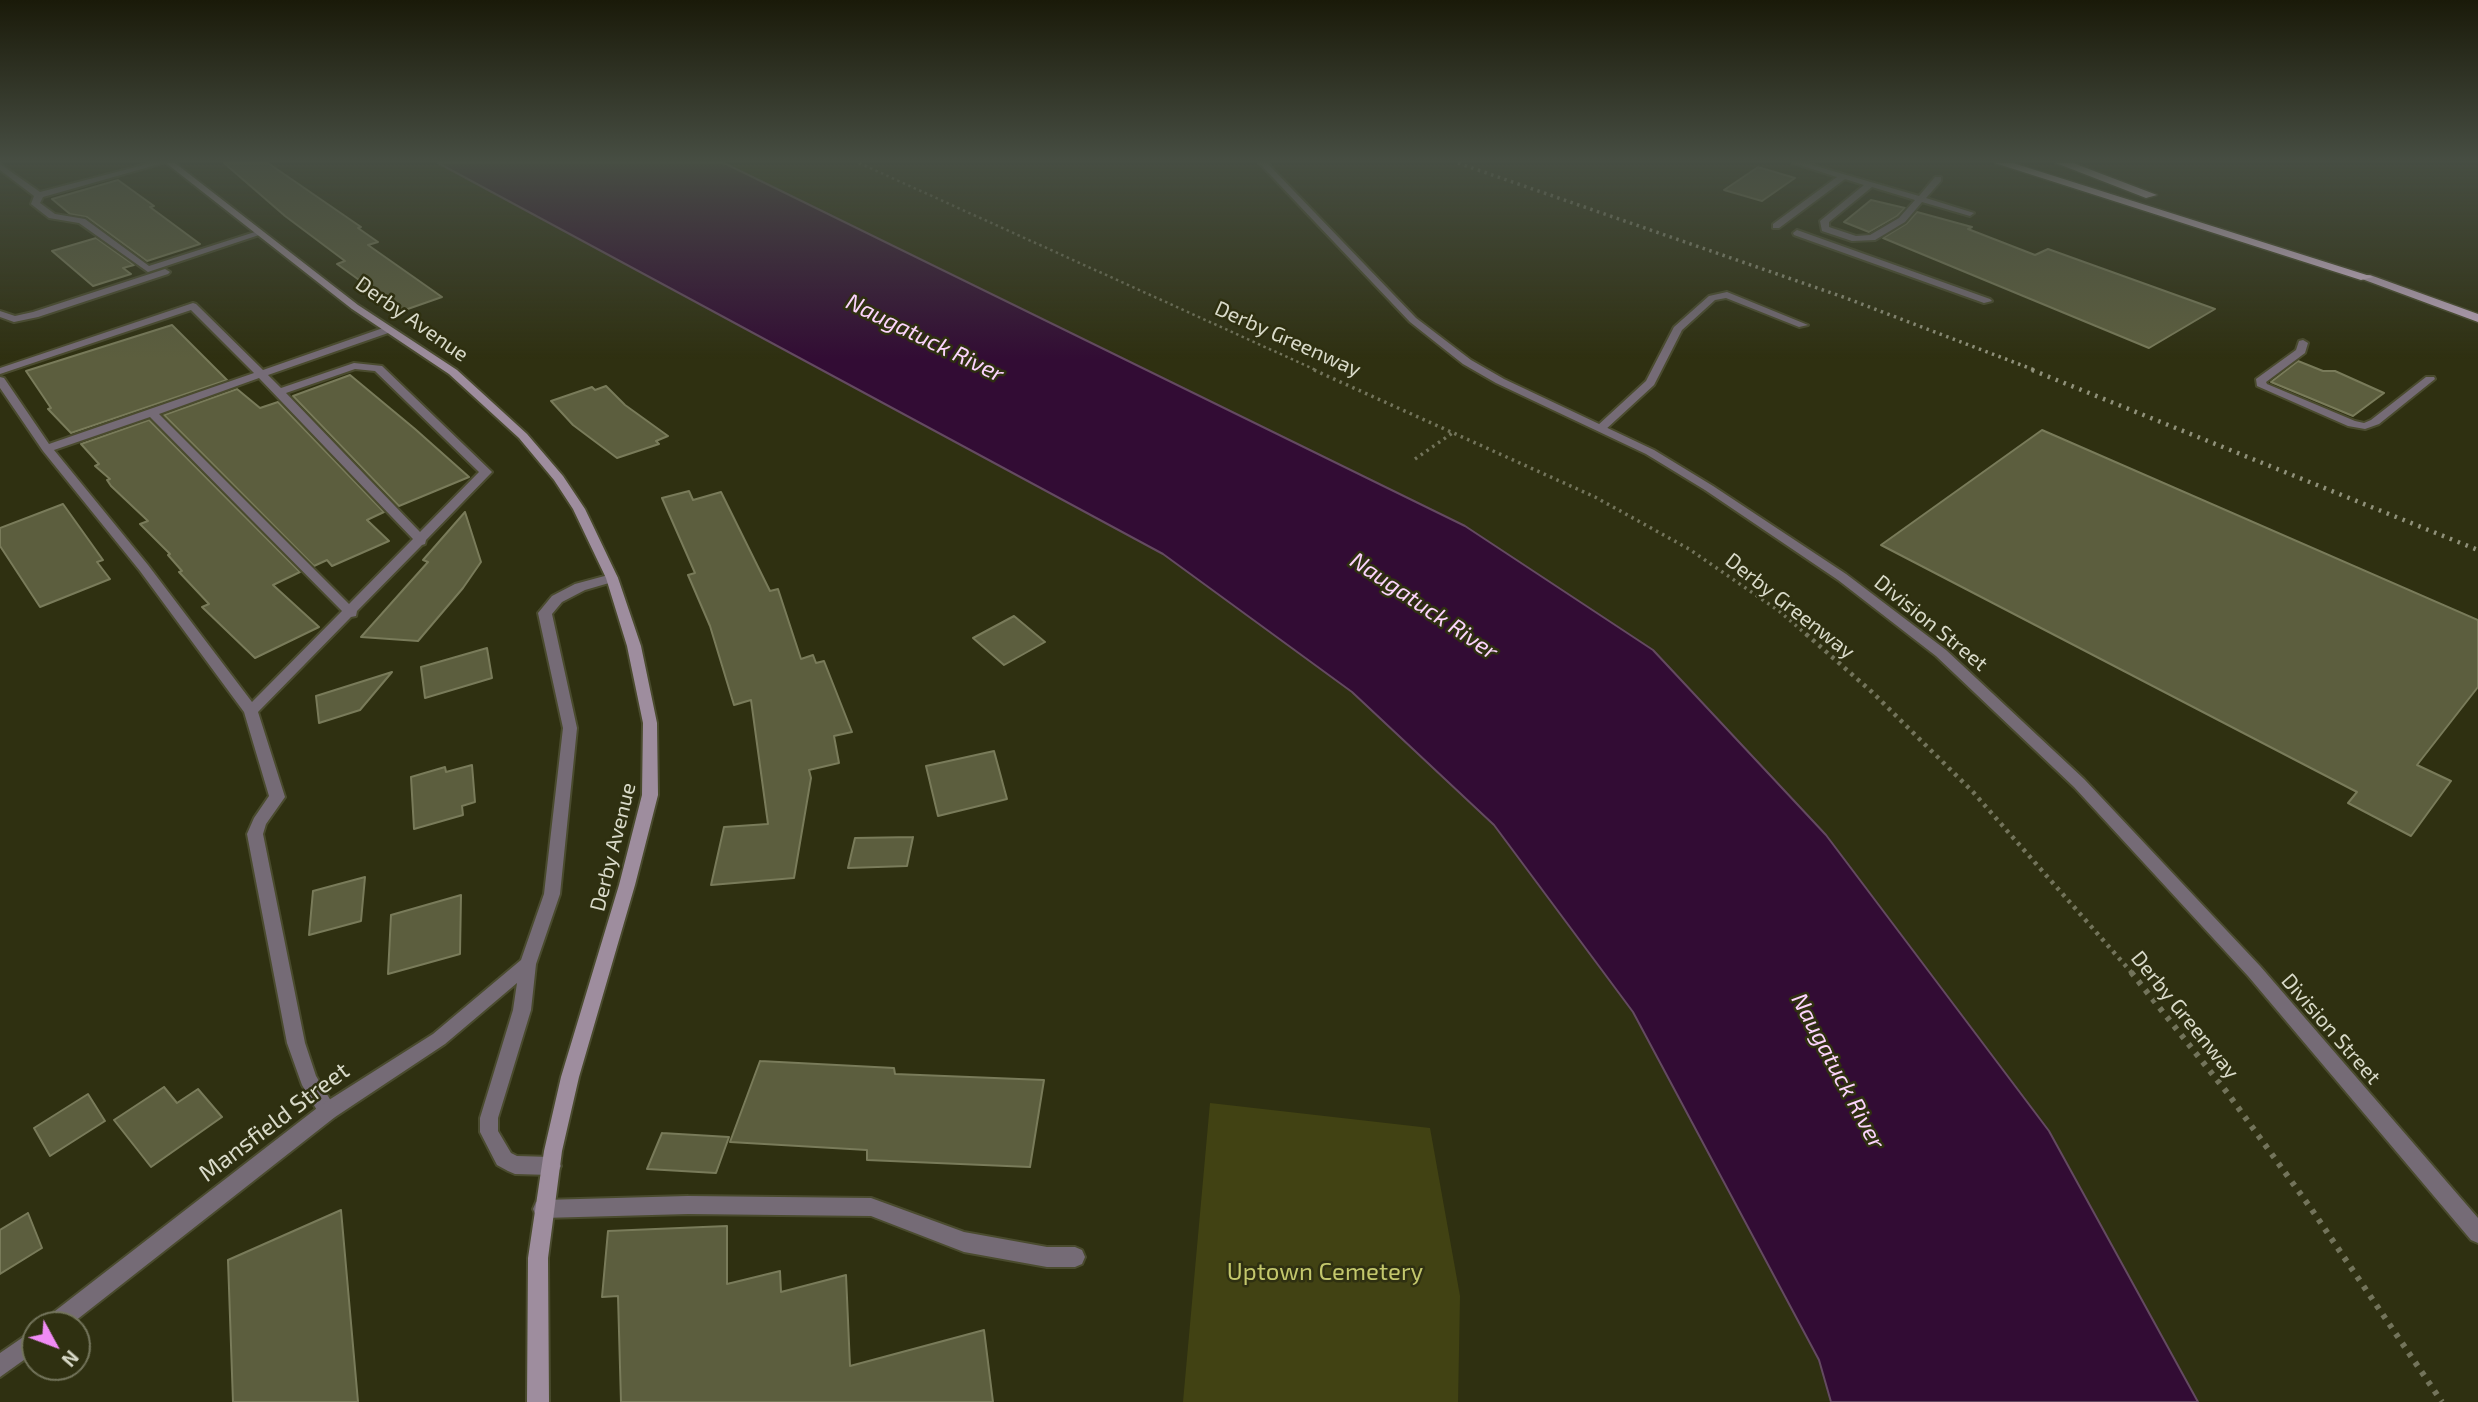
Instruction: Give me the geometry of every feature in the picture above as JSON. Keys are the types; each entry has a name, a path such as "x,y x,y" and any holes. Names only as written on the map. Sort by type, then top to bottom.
{"highway":[{"path":"2210,228 2366,277"},
{"path":"2236,228 2366,277"}],"main road":[{"name":"Derby Avenue","path":"255,228 387,330 453,372 523,436 559,478 579,509 612,578 634,646 650,723 650,794 627,885 570,1077 543,1209 538,1258 538,1402"},
{"path":"2366,277 2478,318"}],"street":[{"path":"91,228 148,269 265,236"},
{"name":"Division Street","path":"1326,228 1413,320 1467,362 1500,381 1650,452 1753,515 1842,577 1941,653 2079,783 2254,971 2478,1233"},
{"path":"1825,228 1855,239 1872,238 1888,228"},
{"path":"1797,233 1987,300"},
{"path":"0,314 14,320 35,315 265,236"},
{"path":"1601,428 1650,383 1678,329 1712,298 1727,295 1803,325"},
{"path":"0,371 193,306 262,374 421,541"},
{"path":"47,449 387,330"},
{"path":"2303,343 2301,351 2260,381 2262,386 2352,424 2365,426 2375,422 2430,379"},
{"path":"251,710 351,612 486,472 378,369 354,366 279,392"},
{"path":"0,380 47,449 144,568 251,710 277,797 259,822 255,834 296,1043 308,1079 328,1111"},
{"path":"152,413 351,612"},
{"path":"551,1166 515,1165 504,1158 489,1132 489,1118 522,1010 528,964 552,894 570,728 545,613 557,599 612,578"},
{"name":"Mansfield Street","path":"71,1311 328,1111 439,1039 528,964"},
{"path":"543,1209 688,1205 871,1207 964,1242 1047,1257 1075,1257"},
{"path":"0,1366 21,1350"}],"path":[{"name":"Derby Greenway","path":"1004,228 1454,431 1595,498 1689,549 1779,611 1872,692 1973,792 2119,957 2229,1095 2302,1195 2442,1402"},
{"path":"1415,459 1454,431"}],"green space":[{"name":"Uptown Cemetery","path":"1210,1103 1430,1128 1460,1296 1458,1402 1183,1402"}],"water":[{"name":"Naugatuck River","path":"559,228 858,228 1465,526 1653,650 1826,835 2049,1131 2198,1402 1831,1402 1819,1360 1633,1012 1494,825 1352,692 1163,554"}],"building":[{"path":"103,228 179,228 200,244 147,261"},
{"path":"302,228 359,228 378,242 368,245 442,297 402,311 337,264 345,261"},
{"path":"1899,228 1969,228 2035,255 2048,249 2215,309 2149,348 1883,238"},
{"path":"96,238 134,265 123,268 131,274 93,286 52,251"},
{"path":"172,325 227,380 71,433 48,409 51,408 26,371"},
{"path":"2298,361 2323,371 2335,371 2384,393 2353,416 2271,382"},
{"path":"350,375 469,477 399,506 293,396"},
{"path":"606,386 625,405 668,436 656,441 659,444 617,458 573,425 551,401 592,387 595,390"},
{"path":"237,389 260,408 278,402 384,512 367,520 389,541 332,566 327,560 314,566 164,415"},
{"path":"149,420 300,572 273,585 319,627 255,658 202,607 209,604 179,572 182,571 168,555 170,554 140,524 148,521 111,486 107,480 110,479 95,466 99,464 81,444"},
{"path":"2042,430 2478,620 2478,687 2417,765 2451,781 2411,836 2348,803 2357,792 1881,545"},
{"path":"689,491 693,500 721,492 770,591 778,589 801,659 813,655 816,663 824,661 852,732 834,736 839,763 809,770 811,778 794,878 711,885 724,827 768,824 751,700 734,705 710,626 688,575 695,573 662,498"},
{"path":"63,504 103,560 97,562 110,579 40,607 0,546 0,528"},
{"path":"465,512 481,562 463,588 418,641 361,637 428,562 423,560"},
{"path":"1014,616 1045,642 1004,665 973,638"},
{"path":"487,648 492,678 425,698 421,667"},
{"path":"392,672 360,710 319,723 316,696"},
{"path":"994,751 1007,799 938,816 926,766"},
{"path":"472,765 475,802 462,806 463,815 414,829 411,777 445,767 446,772"},
{"path":"913,837 907,866 848,868 855,838"},
{"path":"365,877 361,921 309,935 313,891"},
{"path":"461,895 460,954 388,974 391,915"},
{"path":"760,1061 894,1068 895,1074 1044,1080 1030,1167 867,1160 867,1150 730,1142"},
{"path":"164,1087 177,1103 198,1089 222,1117 151,1167 114,1120"},
{"path":"88,1094 105,1121 50,1156 34,1128"},
{"path":"662,1133 729,1137 716,1173 647,1169"},
{"path":"341,1210 358,1402 233,1402 228,1260"},
{"path":"28,1213 42,1248 0,1274 0,1230"},
{"path":"727,1226 727,1284 780,1271 781,1292 846,1275 850,1366 984,1330 993,1402 621,1402 618,1296 602,1297 608,1231"}],"railway":[{"path":"1646,228 1846,298 2037,371"},
{"path":"2032,370 2478,550"}]}
